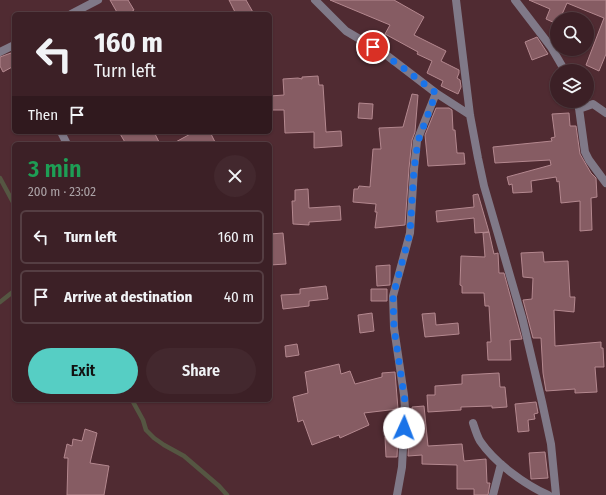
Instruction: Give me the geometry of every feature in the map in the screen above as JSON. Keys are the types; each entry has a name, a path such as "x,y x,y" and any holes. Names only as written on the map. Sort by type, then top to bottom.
{"street":[{"path":"75,12 98,0"},
{"path":"315,0 346,31 385,54 436,93 470,115"},
{"path":"456,0 470,115 484,186 516,294 542,402 551,444 556,495"},
{"path":"515,0 551,47 561,64"},
{"path":"0,52 12,46"},
{"path":"397,495 402,467 405,409 394,328 393,296 410,233 414,169 418,141 436,93"},
{"path":"594,105 606,112"},
{"path":"579,108 585,152 589,160 606,182"},
{"path":"473,424 479,439 501,464 526,483 548,495"},
{"path":"493,495 501,464"}],"building":[{"path":"110,0 128,0 134,10 131,12 117,12"},
{"path":"229,0 246,0 253,12 235,12"},
{"path":"330,0 394,0 424,17 414,35 446,51 441,61 459,70 457,78 460,80 461,87 458,94 441,86 443,81 427,73 432,61 417,54 418,52 385,34 390,25"},
{"path":"529,0 606,0 606,54 599,71 594,69 594,64 586,64 589,56 594,56 594,44 604,18 594,14 594,12 589,12 567,3 563,12 550,12 550,21 546,19 550,9"},
{"path":"537,37 548,54 532,60 525,42"},
{"path":"11,53 12,67 3,72 0,66 0,57"},
{"path":"318,76 319,85 323,85 326,132 341,131 342,146 314,148 314,132 285,133 284,110 272,110 272,96 284,95 283,79 302,79 302,77"},
{"path":"412,94 418,95 415,132 412,140 409,168 405,225 375,228 377,212 375,212 376,204 353,202 354,189 358,189 359,186 370,187 373,149 381,149 379,128 403,127"},
{"path":"359,103 373,104 372,119 358,118"},
{"path":"436,108 449,108 452,110 453,130 455,130 457,153 464,153 465,164 428,166 425,135"},
{"path":"569,113 570,126 576,126 580,154 591,173 596,178 597,197 591,198 592,230 580,231 580,201 561,203 559,181 557,182 556,177 531,181 532,192 513,193 512,184 509,185 507,177 551,165 550,160 495,163 493,147 552,141 551,138 555,137 552,114"},
{"path":"120,134 155,134 159,142 125,142"},
{"path":"190,134 211,134 215,142 176,142"},
{"path":"308,189 309,208 340,206 341,220 309,222 309,225 293,224 292,201 295,201 295,190"},
{"path":"478,194 489,232 475,233 474,218 437,222 436,211 474,207 473,195"},
{"path":"489,232 494,254 498,253 499,273 504,273 522,339 510,340 511,360 488,360 487,342 491,342 489,306 485,306 484,293 462,293 462,286 460,285 461,256 485,257 483,233"},
{"path":"283,233 286,264 272,265 272,234"},
{"path":"543,252 544,262 568,261 570,297 575,297 574,312 554,310 555,346 601,342 601,348 603,348 604,367 595,367 597,392 575,393 575,389 546,391 543,373 541,338 533,338 523,300 532,299 533,278 523,277 521,253"},
{"path":"390,265 390,285 377,286 376,266"},
{"path":"326,286 328,299 309,301 309,306 283,309 281,295 300,294 300,289"},
{"path":"371,289 387,289 387,301 371,301"},
{"path":"372,313 374,331 360,333 358,315"},
{"path":"435,313 436,325 458,323 459,334 425,337 422,314"},
{"path":"297,344 299,355 286,357 285,346"},
{"path":"339,364 341,374 350,371 355,384 382,377 382,373 395,372 398,409 364,413 369,425 340,438 339,435 312,445 303,420 298,422 293,397 308,393 305,372"},
{"path":"499,373 500,387 505,387 507,407 461,407 461,410 428,412 427,395 435,395 435,386 462,384 462,375"},
{"path":"536,402 538,413 534,414 535,419 528,420 529,431 518,432 515,404"},
{"path":"424,406 428,446 462,444 464,461 486,459 487,483 490,483 488,495 474,495 474,489 457,489 457,465 422,464 422,455 408,456 409,436 415,435 412,407"},
{"path":"85,429 97,433 90,463 109,466 104,495 67,495 68,458 64,458 67,444 72,446 73,439 82,441"},
{"path":"398,436 397,457 386,457 385,437"},
{"path":"545,452 548,478 531,479 529,453"}],"waterway":[{"path":"0,178 12,200"},
{"path":"0,302 12,293"},
{"path":"133,402 143,420 146,430 154,438 184,456 219,486 227,495"}],"route":[{"path":"373,47 385,54 436,93 418,141 414,169 412,222 393,296 394,328 405,402 404,428"}]}
